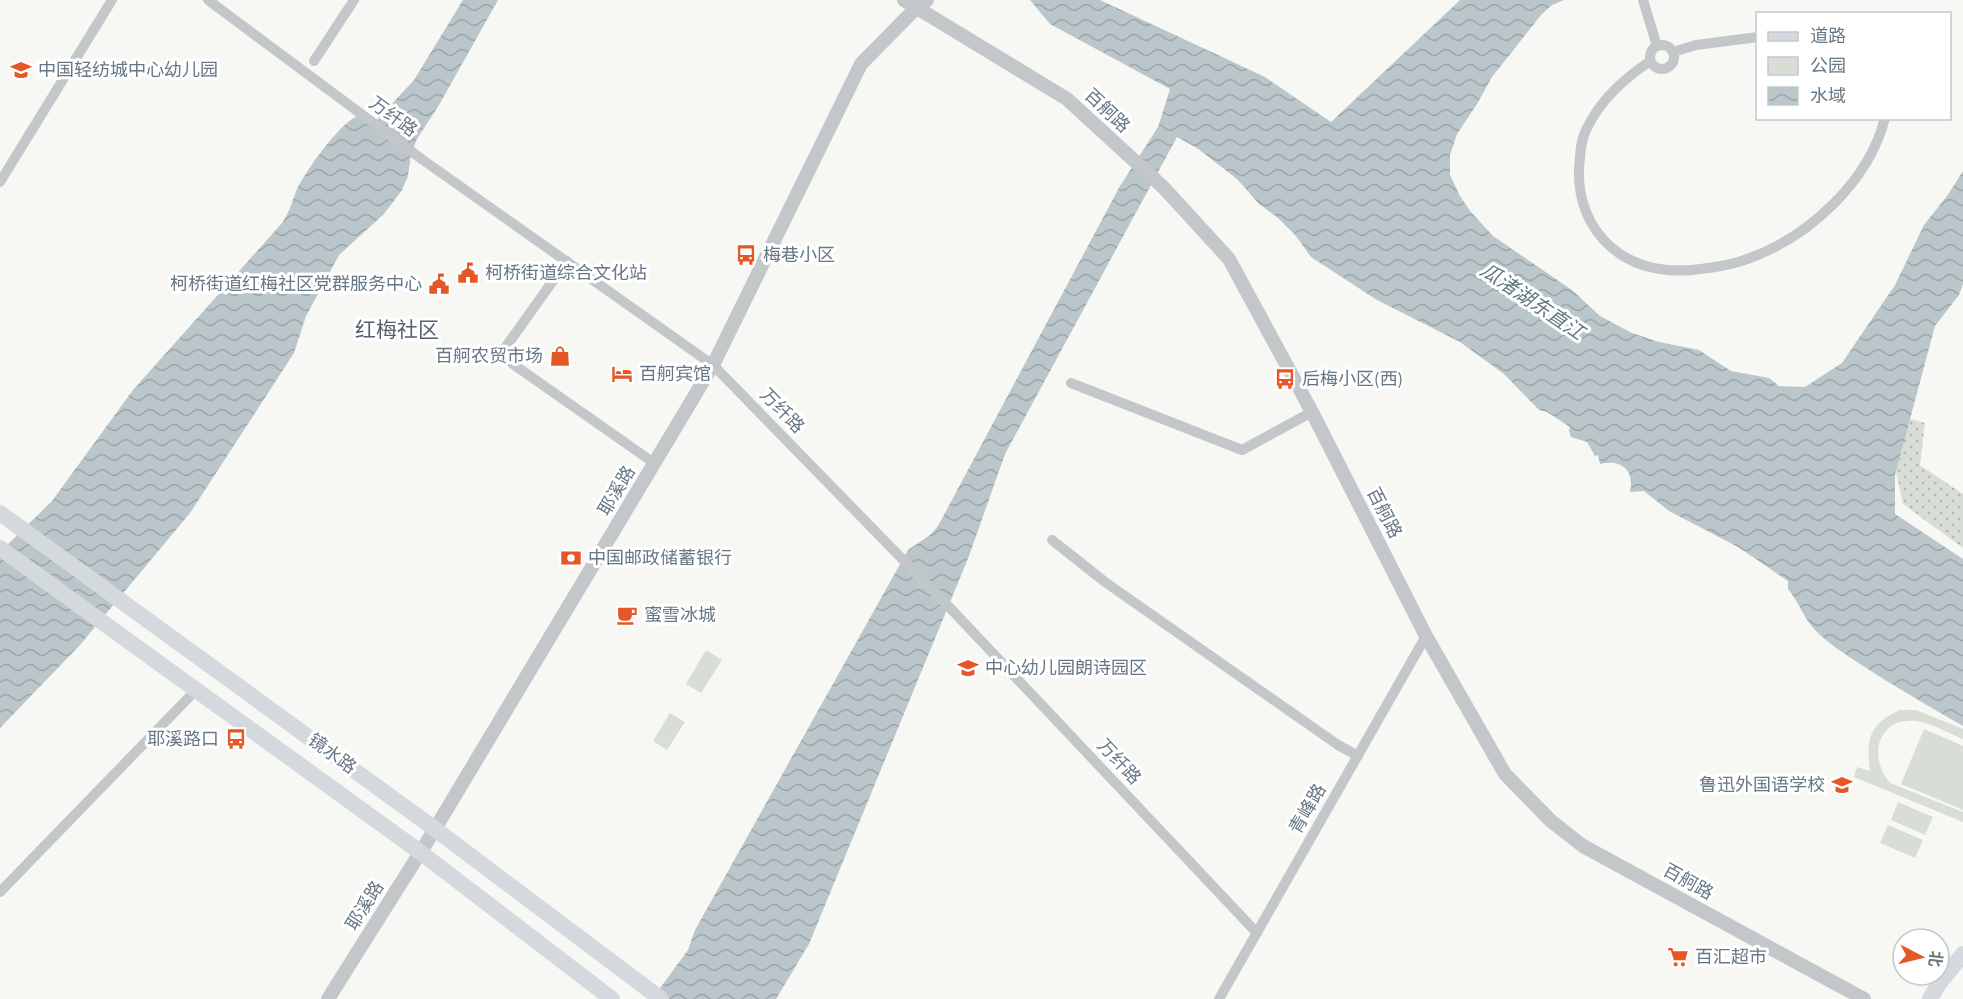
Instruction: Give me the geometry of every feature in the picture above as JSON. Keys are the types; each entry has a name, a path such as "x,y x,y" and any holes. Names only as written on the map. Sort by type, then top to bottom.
{"main road":[{"name":"镜水路","path":"6,517 435,829 661,999"},
{"name":"镜水路","path":"0,548 420,852 612,999"},
{"path":"1930,999 1938,985 1963,954"}],"street":[{"path":"0,182 112,0"},
{"name":"万纤路","path":"208,0 423,160 713,364 952,610 1257,933"},
{"path":"314,61 354,0"},
{"path":"1643,0 1657,46"},
{"name":"百舸路","path":"916,2 1067,99 1164,188 1228,259 1312,412 1426,636 1505,774 1551,821 1583,846 1864,999"},
{"name":"耶溪路","path":"328,999 435,829 713,364 861,64 916,2"},
{"path":"1673,52 1696,45 1756,37"},
{"path":"1657,46 1667,46 1673,52 1674,59 1667,68 1655,67 1650,61 1650,53 1657,46"},
{"path":"1650,61 1625,78 1601,105 1585,131 1580,153 1579,182 1581,198 1590,221 1602,239 1622,257 1650,268 1685,271 1720,267 1751,258 1796,235 1828,210 1854,181 1880,136 1884,120"},
{"path":"567,261 500,355 654,463"},
{"path":"1071,383 1242,450 1312,412"},
{"path":"1052,540 1124,595 1338,745 1358,756"},
{"name":"青峰路","path":"1219,999 1426,636"},
{"path":"0,892 196,690"}],"green space":[{"path":"1904,417 1925,423 1920,465 1963,494 1963,548 1903,504 1895,467"},
{"path":"706,650 722,660 701,693 686,684"},
{"path":"1900,710 1916,710 1963,729 1963,739 1915,721 1892,726 1885,732 1878,751 1883,773 1890,783 1963,812 1963,822 1854,777 1857,767 1870,771 1870,741 1876,727"},
{"path":"670,713 685,722 667,750 653,741"},
{"path":"1924,729 1963,746 1963,810 1901,784"},
{"path":"1898,802 1933,817 1925,835 1891,820"},
{"path":"1888,825 1923,840 1915,858 1880,843"}],"water":[{"path":"463,0 498,0 439,105 417,139 411,154 408,176 402,190 384,214 339,255 306,316 294,353 190,513 80,645 0,728 0,552 52,501 133,390 282,223 301,181 332,138 356,117 375,122 414,80"},
{"name":"瓜渚湖东直江","path":"1030,0 1100,0 1265,77 1331,122 1460,0 1564,0 1552,5 1541,15 1492,77 1457,134 1450,155 1450,175 1460,196 1493,236 1572,290 1600,316 1632,333 1659,342 1699,350 1731,371 1769,378 1779,386 1805,387 1842,363 1895,285 1924,225 1963,171 1963,284 1959,295 1935,326 1895,475 1895,514 1963,559 1963,726 1911,696 1826,640 1808,621 1788,589 1788,581 1738,547 1669,511 1644,491 1630,492 1630,477 1624,468 1614,463 1600,464 1598,455 1595,456 1587,442 1571,437 1570,427 1547,412 1539,410 1504,374 1460,342 1377,300 1311,257 1296,236 1278,218 1259,204 1237,179 1197,148 1177,137 1005,454 969,556 809,944 776,999 652,999 688,950 695,930 908,550 930,535 938,526 1120,186 1158,127 1170,89 1050,24"}],"place":[{"name":"中国轻纺城中心幼儿园","path":"21,70"},
{"name":"梅巷小区","path":"746,255"},
{"name":"柯桥街道综合文化站","path":"468,273"},
{"name":"柯桥街道红梅社区党群服务中心","path":"439,284"},
{"name":"百舸农贸市场","path":"560,356"},
{"name":"百舸宾馆","path":"622,374"},
{"name":"后梅小区(西)","path":"1285,379"},
{"name":"中国邮政储蓄银行","path":"571,558"},
{"name":"蜜雪冰城","path":"627,615"},
{"name":"中心幼儿园朗诗园区","path":"968,668"},
{"name":"耶溪路口","path":"236,739"},
{"name":"鲁迅外国语学校","path":"1842,785"},
{"name":"百汇超市","path":"1678,957"}],"district":[{"name":"红梅社区","path":"397,330"}]}
